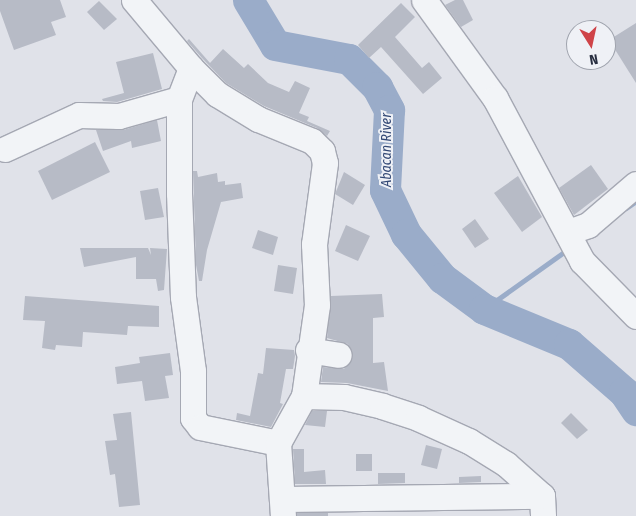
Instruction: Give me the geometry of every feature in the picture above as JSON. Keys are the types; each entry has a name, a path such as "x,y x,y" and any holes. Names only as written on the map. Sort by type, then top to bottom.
{"street":[{"path":"134,0 191,68 217,94 258,119 312,141 322,151 324,163 314,244 317,305 308,350 304,396 278,443 283,507 543,506"},
{"path":"424,0 496,98 574,245 636,316"},
{"path":"191,68 179,99 183,297 192,371 194,418 200,427 278,443"},
{"path":"5,149 79,115 119,116 179,99"},
{"path":"574,245 588,225 636,184"},
{"path":"308,350 339,355"},
{"path":"304,396 344,397 418,418 469,441 506,464 543,506"}],"building":[{"path":"0,0 60,0 66,17 51,22 56,35 14,50 0,11"},
{"path":"455,0 463,0 473,20 461,27 445,5"},
{"path":"99,1 117,19 104,30 87,12"},
{"path":"401,3 415,17 395,37 422,68 429,62 442,78 423,94 381,47 369,58 358,45"},
{"path":"636,23 636,83 616,51 616,36"},
{"path":"189,39 210,63 223,49 244,68 248,64 268,83 289,92 295,81 310,88 299,113 309,117 307,121 330,131 327,136 317,128 264,106 226,83 187,41"},
{"path":"153,53 162,89 117,102 103,101 102,99 124,93 116,62"},
{"path":"157,120 161,141 132,148 131,141 103,151 96,130 123,130"},
{"path":"95,142 110,172 52,200 38,171"},
{"path":"591,165 608,189 574,215 559,188"},
{"path":"193,171 197,171 198,177 217,173 218,182 225,181 225,185 241,183 243,198 221,202 207,250 202,281 199,281 196,265"},
{"path":"344,172 365,185 353,205 335,194"},
{"path":"518,176 542,217 522,232 494,193"},
{"path":"158,188 164,217 145,220 140,191"},
{"path":"475,219 489,239 475,248 462,229"},
{"path":"346,225 370,236 358,261 335,251"},
{"path":"258,230 278,237 273,255 252,248"},
{"path":"80,248 148,248 151,255 150,248 167,249 164,290 158,291 156,279 136,279 136,257 84,267"},
{"path":"278,265 297,268 293,294 274,291"},
{"path":"382,294 384,317 373,318 373,363 384,362 388,391 347,383 321,382 323,367 344,369 353,357 348,344 327,338 331,296"},
{"path":"25,296 159,306 159,327 128,326 127,335 83,332 82,347 56,345 55,350 42,348 45,321 23,320"},
{"path":"266,348 294,350 295,356 293,369 286,369 280,403 283,404 271,427 236,420 237,413 250,416 258,373 263,374"},
{"path":"170,353 173,375 165,376 169,398 145,401 142,381 117,384 115,367 140,363 139,357"},
{"path":"312,411 327,411 325,427 305,425"},
{"path":"131,412 140,505 119,507 115,474 110,475 105,441 117,440 113,414"},
{"path":"571,413 588,430 577,439 561,423"},
{"path":"426,445 442,449 437,469 421,465"},
{"path":"293,449 304,449 304,472 325,470 326,484 295,484"},
{"path":"356,454 372,454 372,471 356,471"},
{"path":"378,473 405,473 405,483 378,484"},
{"path":"481,476 481,482 459,483 459,477"},
{"path":"297,513 328,513 328,516 297,516"}],"waterway":[{"name":"Abacan River","path":"248,0 275,45 349,59 377,87 389,110 385,190 406,234 442,278 484,309 569,344 624,392 636,410"},
{"path":"626,208 636,201"},
{"path":"484,309 568,249"}]}
